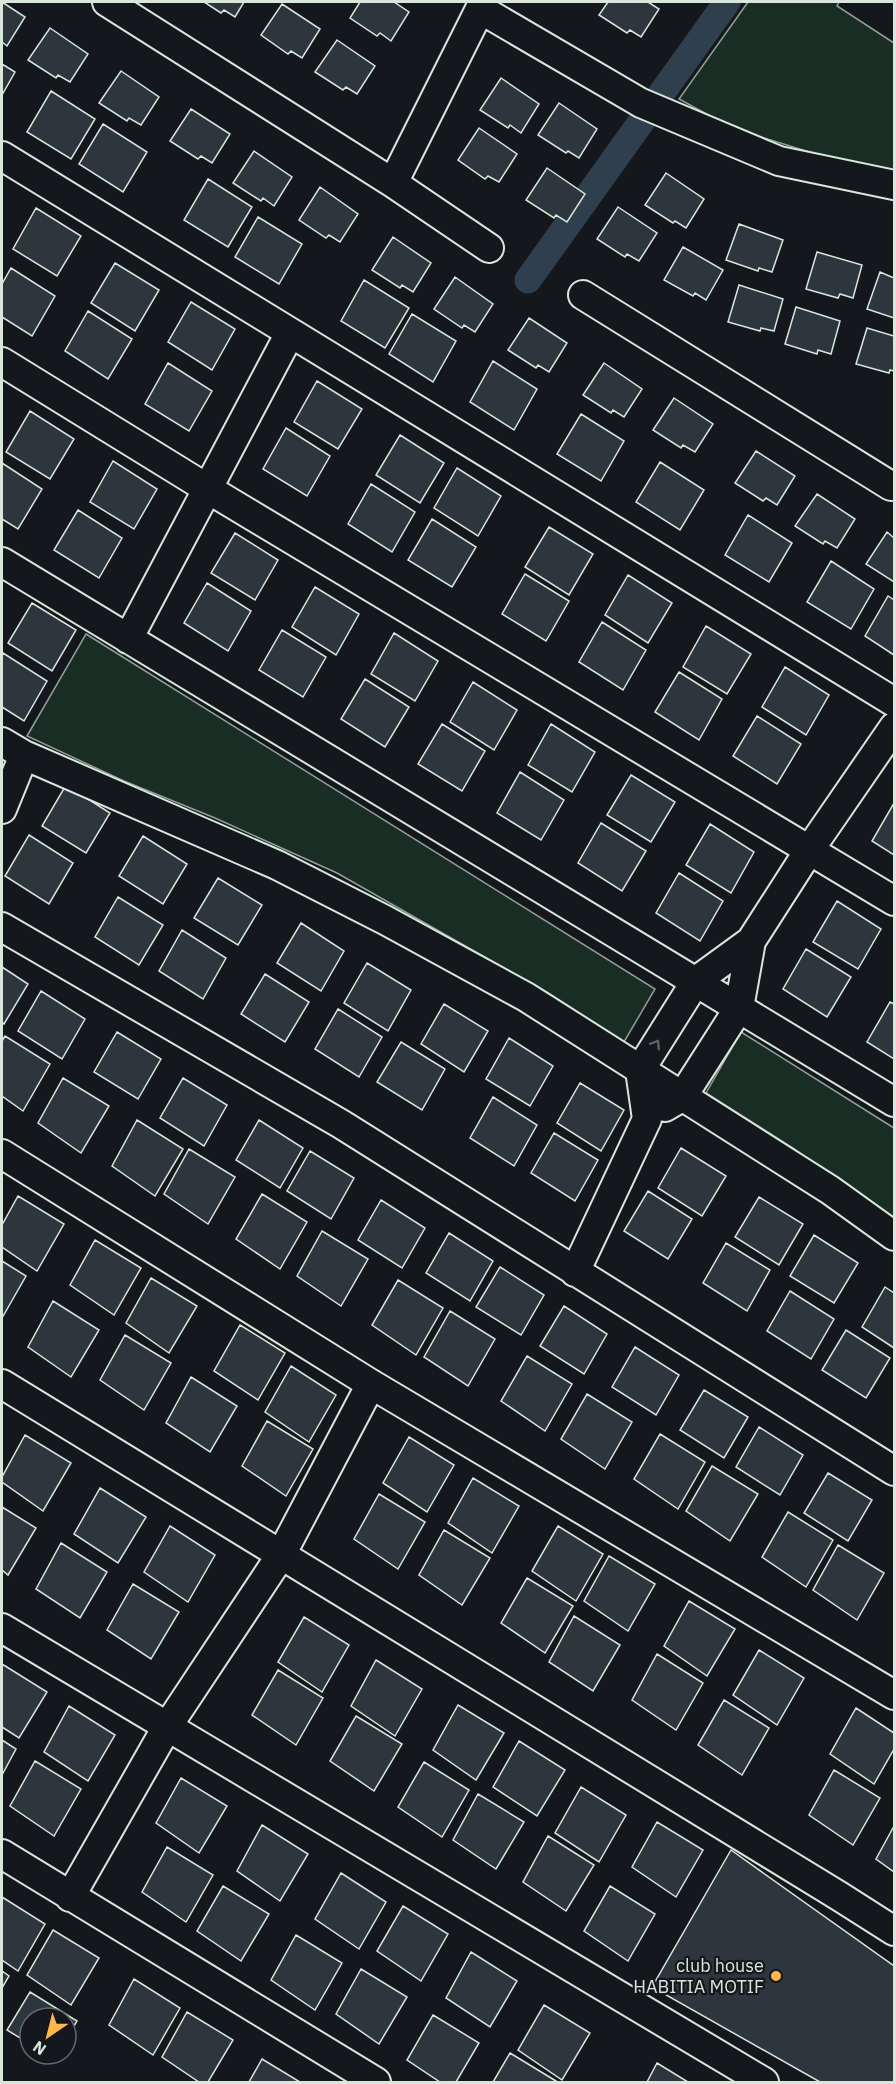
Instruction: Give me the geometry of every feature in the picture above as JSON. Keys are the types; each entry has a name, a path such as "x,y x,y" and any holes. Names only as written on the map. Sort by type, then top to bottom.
{"street":[{"path":"107,2 393,183 489,248"},
{"path":"393,183 478,4 641,103 779,161 894,185"},
{"path":"2,156 894,702"},
{"path":"583,295 893,484"},
{"path":"128,639 290,333"},
{"path":"2,362 208,489 894,901"},
{"path":"2,562 894,1102"},
{"path":"647,1119 640,1070 696,981 751,941 810,849 894,727"},
{"path":"2,809 13,749 277,865 385,920 526,997 830,1190 894,1236"},
{"path":"2,927 340,1124 894,1472"},
{"path":"575,1272 647,1119 682,1096 739,1008 751,941"},
{"path":"2,1154 371,1384 894,1695"},
{"path":"2,1384 894,1931"},
{"path":"70,1897 167,1727 281,1555 371,1384"},
{"path":"2,1628 764,2082"},
{"path":"2,1854 376,2082"}],"green space":[{"path":"748,2 839,2 837,6 894,43 894,173 819,155 732,128 679,99"},
{"path":"86,634 655,989 624,1042 548,993 337,873 215,818 124,781 27,736"},
{"path":"741,1032 894,1128 894,1220 793,1148 706,1093"}],"building":[{"path":"2,2 25,17 7,46 2,42"},
{"path":"204,2 244,2 235,17 224,10 221,13"},
{"path":"360,2 394,2 409,12 391,41 380,33 377,36 350,18"},
{"path":"608,2 648,2 659,9 641,37 630,30 627,33 599,15"},
{"path":"282,4 320,29 302,58 291,51 288,54 261,35"},
{"path":"50,28 88,54 70,82 58,75 56,78 28,60"},
{"path":"337,40 375,66 357,94 346,87 343,90 315,72"},
{"path":"2,64 15,72 2,95"},
{"path":"121,71 159,97 141,125 129,118 127,121 99,103"},
{"path":"501,78 539,104 521,133 510,125 508,128 480,110"},
{"path":"51,91 95,119 71,159 27,132"},
{"path":"559,103 597,129 579,158 568,151 566,153 538,135"},
{"path":"191,109 230,134 212,163 201,156 198,159 170,141"},
{"path":"103,124 147,152 123,192 79,164"},
{"path":"479,128 517,154 499,182 488,176 485,179 458,160"},
{"path":"254,151 292,177 274,206 263,198 261,201 233,183"},
{"path":"547,168 585,194 567,222 556,215 554,218 526,200"},
{"path":"666,173 704,199 686,228 675,221 673,223 645,205"},
{"path":"208,179 252,207 228,247 184,220"},
{"path":"320,187 358,214 340,242 329,235 326,238 299,220"},
{"path":"618,207 657,233 639,261 627,254 625,257 597,239"},
{"path":"36,208 81,236 57,276 13,249"},
{"path":"258,217 302,244 279,284 235,257"},
{"path":"739,224 783,240 772,272 759,268 758,271 726,260"},
{"path":"393,237 431,263 413,292 402,285 400,288 372,270"},
{"path":"683,247 723,270 706,300 695,293 693,296 664,280"},
{"path":"817,252 862,265 853,298 840,294 838,298 806,289"},
{"path":"115,263 159,290 135,331 91,303"},
{"path":"11,268 55,296 32,336 2,317 2,284"},
{"path":"880,272 894,278 894,318 867,309"},
{"path":"455,277 493,304 475,332 464,325 462,328 434,309"},
{"path":"364,280 409,308 385,348 341,321"},
{"path":"739,285 783,299 774,331 761,328 760,331 728,322"},
{"path":"191,302 235,329 212,370 168,342"},
{"path":"796,307 840,321 831,354 818,350 817,354 785,344"},
{"path":"88,311 132,339 108,379 65,351"},
{"path":"412,314 456,341 433,382 389,354"},
{"path":"529,318 567,343 549,372 538,365 536,368 508,350"},
{"path":"867,328 894,336 894,371 890,370 889,373 856,364"},
{"path":"493,361 537,389 514,430 470,402"},
{"path":"168,363 212,391 189,431 145,404"},
{"path":"604,363 642,389 624,417 613,410 611,413 583,395"},
{"path":"317,381 362,409 338,449 294,422"},
{"path":"674,398 713,424 695,452 683,445 681,448 653,430"},
{"path":"30,411 74,439 50,479 6,452"},
{"path":"581,414 624,441 601,481 557,454"},
{"path":"286,428 330,456 307,496 263,469"},
{"path":"400,435 444,463 420,503 376,475"},
{"path":"756,451 795,476 777,505 766,498 763,501 735,483"},
{"path":"113,461 157,489 134,529 90,502"},
{"path":"660,462 704,490 680,530 636,502"},
{"path":"2,463 42,489 18,529 2,519"},
{"path":"457,468 501,496 478,536 434,508"},
{"path":"371,484 415,512 392,552 348,524"},
{"path":"817,494 855,519 837,548 825,541 823,544 795,526"},
{"path":"78,510 122,538 99,578 54,550"},
{"path":"748,515 792,543 769,582 725,555"},
{"path":"432,519 476,547 452,587 408,560"},
{"path":"549,527 593,554 569,595 525,567"},
{"path":"887,532 894,538 894,582 866,564"},
{"path":"235,533 278,560 255,600 211,573"},
{"path":"831,561 874,589 851,629 807,602"},
{"path":"525,574 569,601 546,641 502,614"},
{"path":"628,575 672,603 648,643 605,615"},
{"path":"207,583 251,611 228,651 184,623"},
{"path":"315,587 359,614 336,655 292,627"},
{"path":"888,596 894,600 894,655 865,636"},
{"path":"32,603 76,630 52,671 8,643"},
{"path":"602,622 646,650 623,690 579,662"},
{"path":"706,626 751,654 727,694 683,667"},
{"path":"282,630 326,657 303,697 259,670"},
{"path":"394,633 438,661 415,701 371,674"},
{"path":"3,653 47,681 24,721 2,707"},
{"path":"785,667 829,695 806,735 762,707"},
{"path":"679,672 722,699 699,740 655,712"},
{"path":"365,679 409,707 385,747 341,719"},
{"path":"473,682 517,710 494,750 450,722"},
{"path":"757,716 801,744 777,784 733,756"},
{"path":"442,724 485,751 462,791 418,764"},
{"path":"551,724 595,752 572,792 528,765"},
{"path":"520,772 564,800 541,840 497,813"},
{"path":"631,775 675,802 651,842 607,815"},
{"path":"66,785 110,813 86,853 42,826"},
{"path":"894,803 894,855 872,841"},
{"path":"601,823 646,851 622,891 578,863"},
{"path":"710,824 754,852 731,893 686,865"},
{"path":"29,835 73,863 49,904 5,876"},
{"path":"143,836 187,864 163,904 119,876"},
{"path":"679,873 723,901 700,941 656,913"},
{"path":"218,878 262,905 238,945 194,918"},
{"path":"118,897 163,925 139,965 95,937"},
{"path":"837,901 881,929 858,969 813,942"},
{"path":"301,923 344,951 321,991 277,963"},
{"path":"182,930 226,958 203,999 159,971"},
{"path":"806,949 851,977 827,1017 783,989"},
{"path":"367,963 411,990 388,1031 344,1003"},
{"path":"2,967 28,984 4,1024 2,1022"},
{"path":"265,974 309,1002 285,1042 241,1014"},
{"path":"41,991 85,1019 62,1059 18,1031"},
{"path":"890,1002 894,1004 894,1059 867,1042"},
{"path":"444,1004 488,1031 464,1072 421,1044"},
{"path":"338,1009 382,1037 359,1077 315,1049"},
{"path":"117,1032 161,1059 138,1099 94,1072"},
{"path":"5,1036 50,1064 23,1111 2,1096 2,1041"},
{"path":"509,1038 553,1066 530,1106 486,1079"},
{"path":"401,1042 445,1069 422,1110 377,1082"},
{"path":"63,1078 109,1106 81,1153 38,1123"},
{"path":"183,1078 227,1105 204,1146 160,1118"},
{"path":"580,1083 624,1110 601,1151 557,1123"},
{"path":"493,1097 537,1125 514,1166 470,1138"},
{"path":"137,1120 183,1149 155,1196 112,1166"},
{"path":"259,1120 303,1148 280,1188 236,1160"},
{"path":"554,1133 598,1160 575,1201 531,1173"},
{"path":"681,1148 726,1176 702,1216 658,1188"},
{"path":"189,1149 235,1177 208,1224 164,1194"},
{"path":"310,1151 354,1178 331,1219 287,1191"},
{"path":"648,1191 692,1219 668,1259 624,1231"},
{"path":"262,1194 307,1222 280,1269 236,1239"},
{"path":"18,1196 64,1224 37,1271 2,1247 2,1225"},
{"path":"759,1197 803,1224 779,1265 735,1237"},
{"path":"381,1200 425,1228 402,1268 358,1240"},
{"path":"322,1231 368,1259 341,1306 297,1276"},
{"path":"449,1233 493,1261 470,1301 426,1273"},
{"path":"814,1235 858,1263 834,1303 790,1276"},
{"path":"95,1240 141,1268 114,1315 70,1285"},
{"path":"726,1243 770,1270 747,1311 703,1283"},
{"path":"2,1261 26,1276 2,1318"},
{"path":"500,1267 544,1295 521,1335 476,1307"},
{"path":"151,1278 197,1306 169,1353 126,1323"},
{"path":"398,1280 443,1308 416,1355 372,1325"},
{"path":"885,1287 894,1293 894,1348 862,1327"},
{"path":"790,1291 834,1319 811,1359 767,1331"},
{"path":"53,1301 99,1330 71,1377 28,1347"},
{"path":"564,1306 607,1334 584,1374 540,1346"},
{"path":"450,1311 495,1339 468,1386 424,1357"},
{"path":"240,1325 285,1353 258,1400 214,1371"},
{"path":"846,1330 890,1358 866,1398 822,1370"},
{"path":"125,1335 171,1363 144,1410 100,1380"},
{"path":"635,1347 679,1375 656,1415 612,1387"},
{"path":"527,1356 572,1384 545,1431 501,1401"},
{"path":"291,1366 336,1395 309,1442 265,1412"},
{"path":"191,1377 237,1406 210,1452 166,1423"},
{"path":"704,1390 748,1417 724,1458 680,1430"},
{"path":"587,1394 632,1422 605,1469 561,1439"},
{"path":"267,1421 313,1449 286,1496 242,1466"},
{"path":"759,1427 803,1455 780,1495 736,1467"},
{"path":"660,1434 705,1462 678,1509 634,1479"},
{"path":"25,1435 71,1463 43,1511 2,1482 2,1477"},
{"path":"409,1437 454,1465 427,1512 383,1483"},
{"path":"712,1466 758,1494 730,1541 686,1511"},
{"path":"828,1473 872,1500 848,1541 804,1513"},
{"path":"473,1478 519,1506 492,1553 448,1523"},
{"path":"100,1488 146,1517 118,1563 74,1534"},
{"path":"379,1494 425,1522 398,1569 354,1539"},
{"path":"2,1507 36,1528 8,1575 2,1570"},
{"path":"788,1512 833,1540 806,1587 762,1557"},
{"path":"170,1526 215,1555 188,1602 144,1572"},
{"path":"558,1526 603,1554 576,1601 532,1571"},
{"path":"444,1530 490,1558 462,1605 419,1575"},
{"path":"61,1543 107,1572 80,1618 36,1589"},
{"path":"838,1545 884,1573 857,1620 813,1590"},
{"path":"609,1556 655,1584 628,1631 584,1601"},
{"path":"527,1578 573,1606 545,1653 501,1623"},
{"path":"133,1584 179,1612 151,1659 107,1630"},
{"path":"689,1601 735,1629 707,1676 664,1646"},
{"path":"574,1616 620,1645 593,1691 549,1662"},
{"path":"304,1617 349,1645 322,1692 278,1662"},
{"path":"759,1650 804,1678 777,1725 733,1695"},
{"path":"657,1654 703,1683 676,1730 632,1700"},
{"path":"376,1660 422,1689 395,1736 351,1706"},
{"path":"2,1664 47,1692 19,1738 2,1727"},
{"path":"278,1670 323,1698 296,1745 252,1715"},
{"path":"724,1700 769,1728 742,1775 698,1745"},
{"path":"458,1705 504,1733 476,1780 433,1750"},
{"path":"69,1706 115,1735 88,1781 44,1752"},
{"path":"856,1708 894,1733 894,1749 874,1784 830,1754"},
{"path":"356,1716 402,1744 374,1791 330,1761"},
{"path":"2,1740 16,1749 2,1775"},
{"path":"519,1741 565,1770 537,1816 493,1787"},
{"path":"35,1761 81,1789 54,1836 10,1806"},
{"path":"424,1762 469,1790 442,1837 398,1807"},
{"path":"834,1770 880,1798 853,1845 809,1815"},
{"path":"181,1778 227,1806 199,1853 156,1823"},
{"path":"581,1787 626,1815 599,1862 555,1833"},
{"path":"478,1794 524,1822 496,1869 453,1840"},
{"path":"657,1822 703,1850 676,1897 632,1867"},
{"path":"262,1825 308,1854 280,1901 237,1871"},
{"path":"894,1826 894,1872 876,1859"},
{"path":"548,1836 594,1865 566,1911 523,1882"},
{"path":"167,1847 213,1875 186,1922 142,1892"},
{"name":"club house HABITIA MOTIF","path":"731,1850 894,1966 894,2082 820,2082 652,1987"},
{"path":"341,1873 386,1902 359,1949 315,1919"},
{"path":"223,1886 269,1914 241,1961 197,1931"},
{"path":"610,1886 655,1914 628,1961 584,1931"},
{"path":"2,1897 45,1924 18,1971 2,1960"},
{"path":"403,1906 448,1934 421,1981 377,1951"},
{"path":"53,1930 99,1958 71,2005 27,1975"},
{"path":"296,1935 342,1963 315,2010 271,1980"},
{"path":"471,1952 517,1981 490,2027 446,1998"},
{"path":"361,1969 407,1997 379,2044 336,2014"},
{"path":"2,1971 9,1976 2,1988"},
{"path":"134,1979 180,2008 153,2055 109,2025"},
{"path":"30,1992 53,2006 22,2006"},
{"path":"544,2005 590,2033 562,2080 518,2050"},
{"path":"18,2012 18,2037 7,2030"},
{"path":"187,2012 233,2040 208,2082 199,2082 162,2057"},
{"path":"433,2015 479,2043 456,2082 440,2082 407,2060"},
{"path":"510,2053 556,2081 493,2082"},
{"path":"262,2059 300,2082 249,2082"},
{"path":"657,2063 688,2082 647,2082"}],"waterway":[{"path":"528,280 727,2"}],"place":[{"name":"club house HABITIA MOTIF","path":"776,1976"}]}
